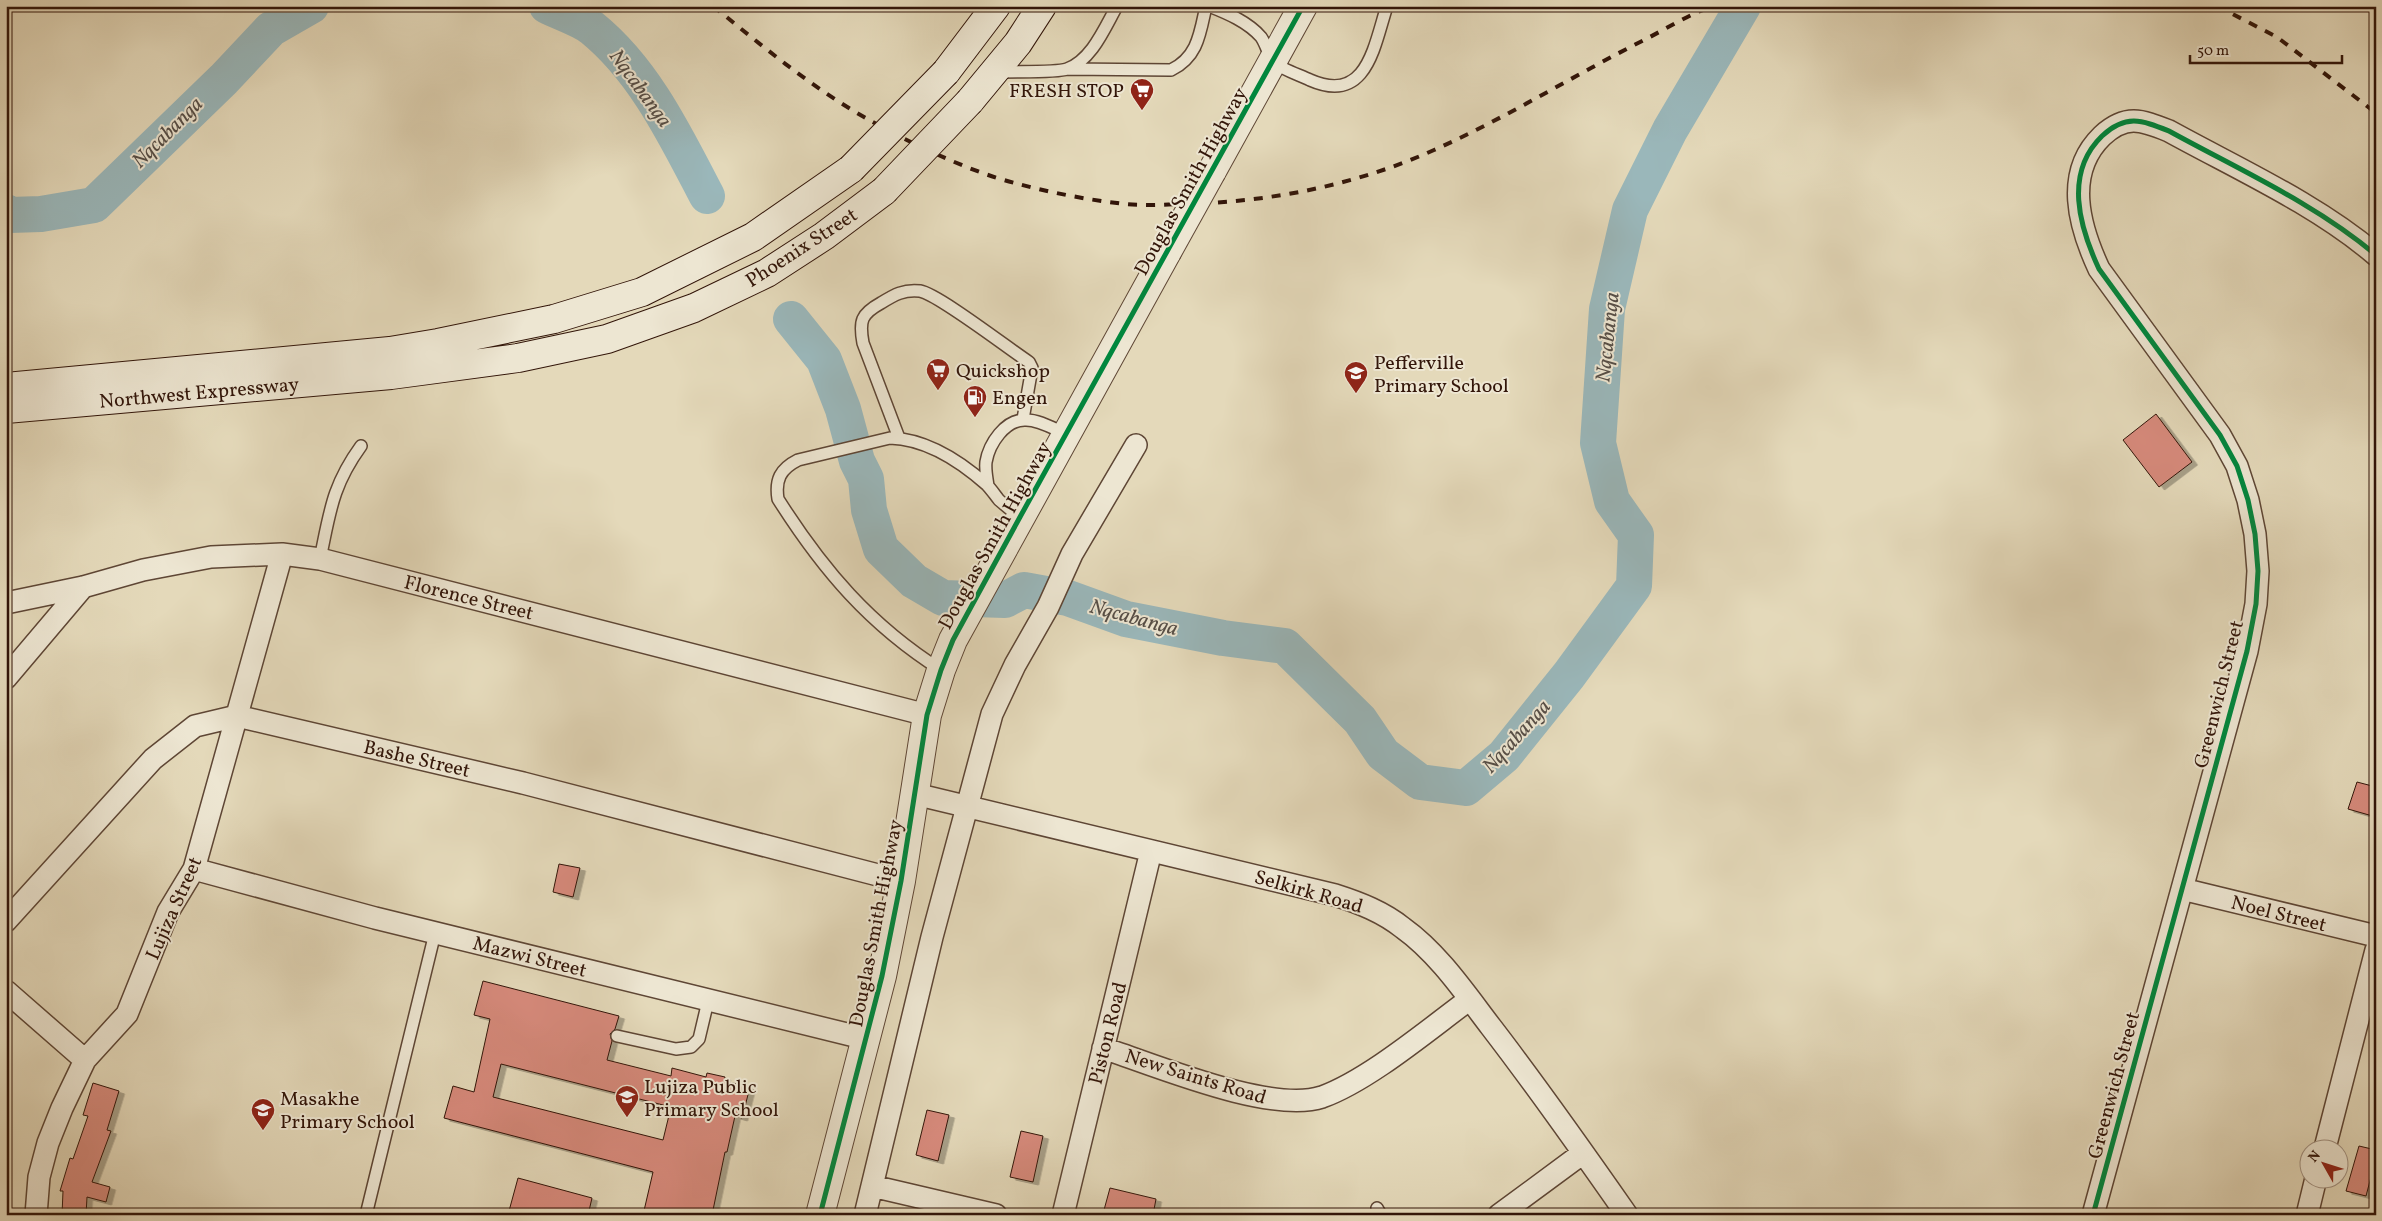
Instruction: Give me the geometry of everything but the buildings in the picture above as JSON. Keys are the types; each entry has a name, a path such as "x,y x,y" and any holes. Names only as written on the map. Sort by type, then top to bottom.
{"main road":[{"name":"Phoenix Street","path":"391,363 438,343 554,319 642,292 753,236 852,169 946,72 996,6"},
{"name":"Phoenix Street","path":"391,363 518,358 607,339 694,308 767,273 824,236 884,191 970,101 1018,43 1042,6"},
{"name":"Douglas Smith Highway","path":"820,1215 867,1039 901,881 927,715 941,670 953,640 1274,62 1303,6"},
{"name":"Northwest Expressway","path":"6,386 391,363"},
{"name":"Northwest Expressway","path":"6,409 391,363"}],"street":[{"name":"Greenwich Street","path":"2094,1215 2247,651 2256,604 2258,571 2255,534 2248,500 2237,466 2220,435 2099,269 2089,248 2080,215 2078,178 2083,162 2093,145 2110,129 2125,121 2144,121 2169,131 2324,217 2351,234 2376,255"},
{"path":"866,1215 966,808 992,714 1015,665 1048,607 1072,554 1136,445"},
{"name":"Florence Street","path":"6,602 83,587 143,570 211,558 282,554 320,559 927,715"},
{"name":"Lujiza Street","path":"36,1215 39,1177 48,1143 62,1108 85,1060 127,1014 168,912 194,869 282,554"},
{"path":"6,678 83,587"},
{"name":"Bashe Street","path":"6,921 153,759 195,726 237,716 523,783 901,881"},
{"name":"Selkirk Road","path":"915,794 966,808 1336,894 1359,903 1404,928 1427,949 1470,1000 1583,1152 1627,1215"},
{"name":"Piston Road","path":"1063,1215 1151,851"},
{"name":"Mazwi Street","path":"194,869 435,933 867,1039"},
{"name":"Noel Street","path":"2182,889 2376,936"},
{"path":"2328,1138 2376,950"},
{"path":"6,991 85,1060"},
{"name":"New Saints Road","path":"1103,1048 1242,1093 1260,1098 1292,1102 1321,1097 1346,1086 1470,1000"},
{"path":"1499,1215 1583,1152"},
{"path":"872,1186 996,1215"},
{"path":"2307,1215 2314,1188"}],"lane":[{"path":"1067,69 1080,60 1094,45 1117,6"},
{"path":"993,72 1067,69 1171,70 1181,65 1197,48 1207,6 1246,24 1261,37 1274,62 1322,86 1336,87 1351,84 1369,62 1387,6"},
{"path":"895,438 863,343 860,328 863,317 870,308 892,295 906,291 922,291 942,302 1029,362 1032,368 1031,378 1023,420"},
{"path":"988,486 986,465 995,440 1003,430 1023,420 1039,423 1066,434"},
{"path":"941,670 903,645 860,607 828,572 778,499 776,486 779,475 787,466 825,452 895,438 918,441 935,449 988,486 1000,501 1020,518"},
{"path":"320,559 334,494 348,465 362,446"},
{"path":"366,1215 435,933"},
{"path":"617,1036 676,1048 691,1047 699,1039 708,1001"}],"waterway":[{"name":"Nqcabanga","path":"6,212 10,215 41,214 94,205 224,79 271,29 311,6"},
{"name":"Nqcabanga","path":"547,6 592,28 628,64 658,106 707,196"},
{"name":"Nqcabanga","path":"791,319 824,360 843,409 857,461 866,479 869,510 881,549 914,581 943,598 1005,600 1024,590 1068,598 1126,619 1223,638 1285,646 1360,720 1383,754 1420,782 1466,788 1504,756 1569,675 1634,586 1636,535 1612,501 1598,443 1607,309 1630,210 1670,130 1743,6"}],"railway":[{"path":"713,6 824,92 881,126 937,154 996,178 1040,189 1104,201 1148,205 1211,203 1276,196 1341,183 1404,163 1489,124 1680,21 1713,6"},
{"path":"2217,6 2277,37 2376,113"}],"cycle path":[{"path":"820,1215 882,976 901,881 927,715 941,670 953,640 1020,517 1303,6"},
{"path":"2093,1215 2247,651 2256,604 2258,571 2255,534 2248,500 2237,466 2220,435 2099,269 2081,218 2079,183 2083,166 2090,151 2102,136 2111,129 2126,122 2134,121 2150,124 2169,131 2302,203 2328,219 2376,255"}],"place":[{"name":"FRESH STOP","path":"1142,111"},
{"name":"Quickshop","path":"938,391"},
{"name":"Pefferville Primary School","path":"1356,394"},
{"name":"Engen","path":"975,418"},
{"name":"Lujiza Public Primary School","path":"627,1118"},
{"name":"Masakhe Primary School","path":"263,1131"}]}
